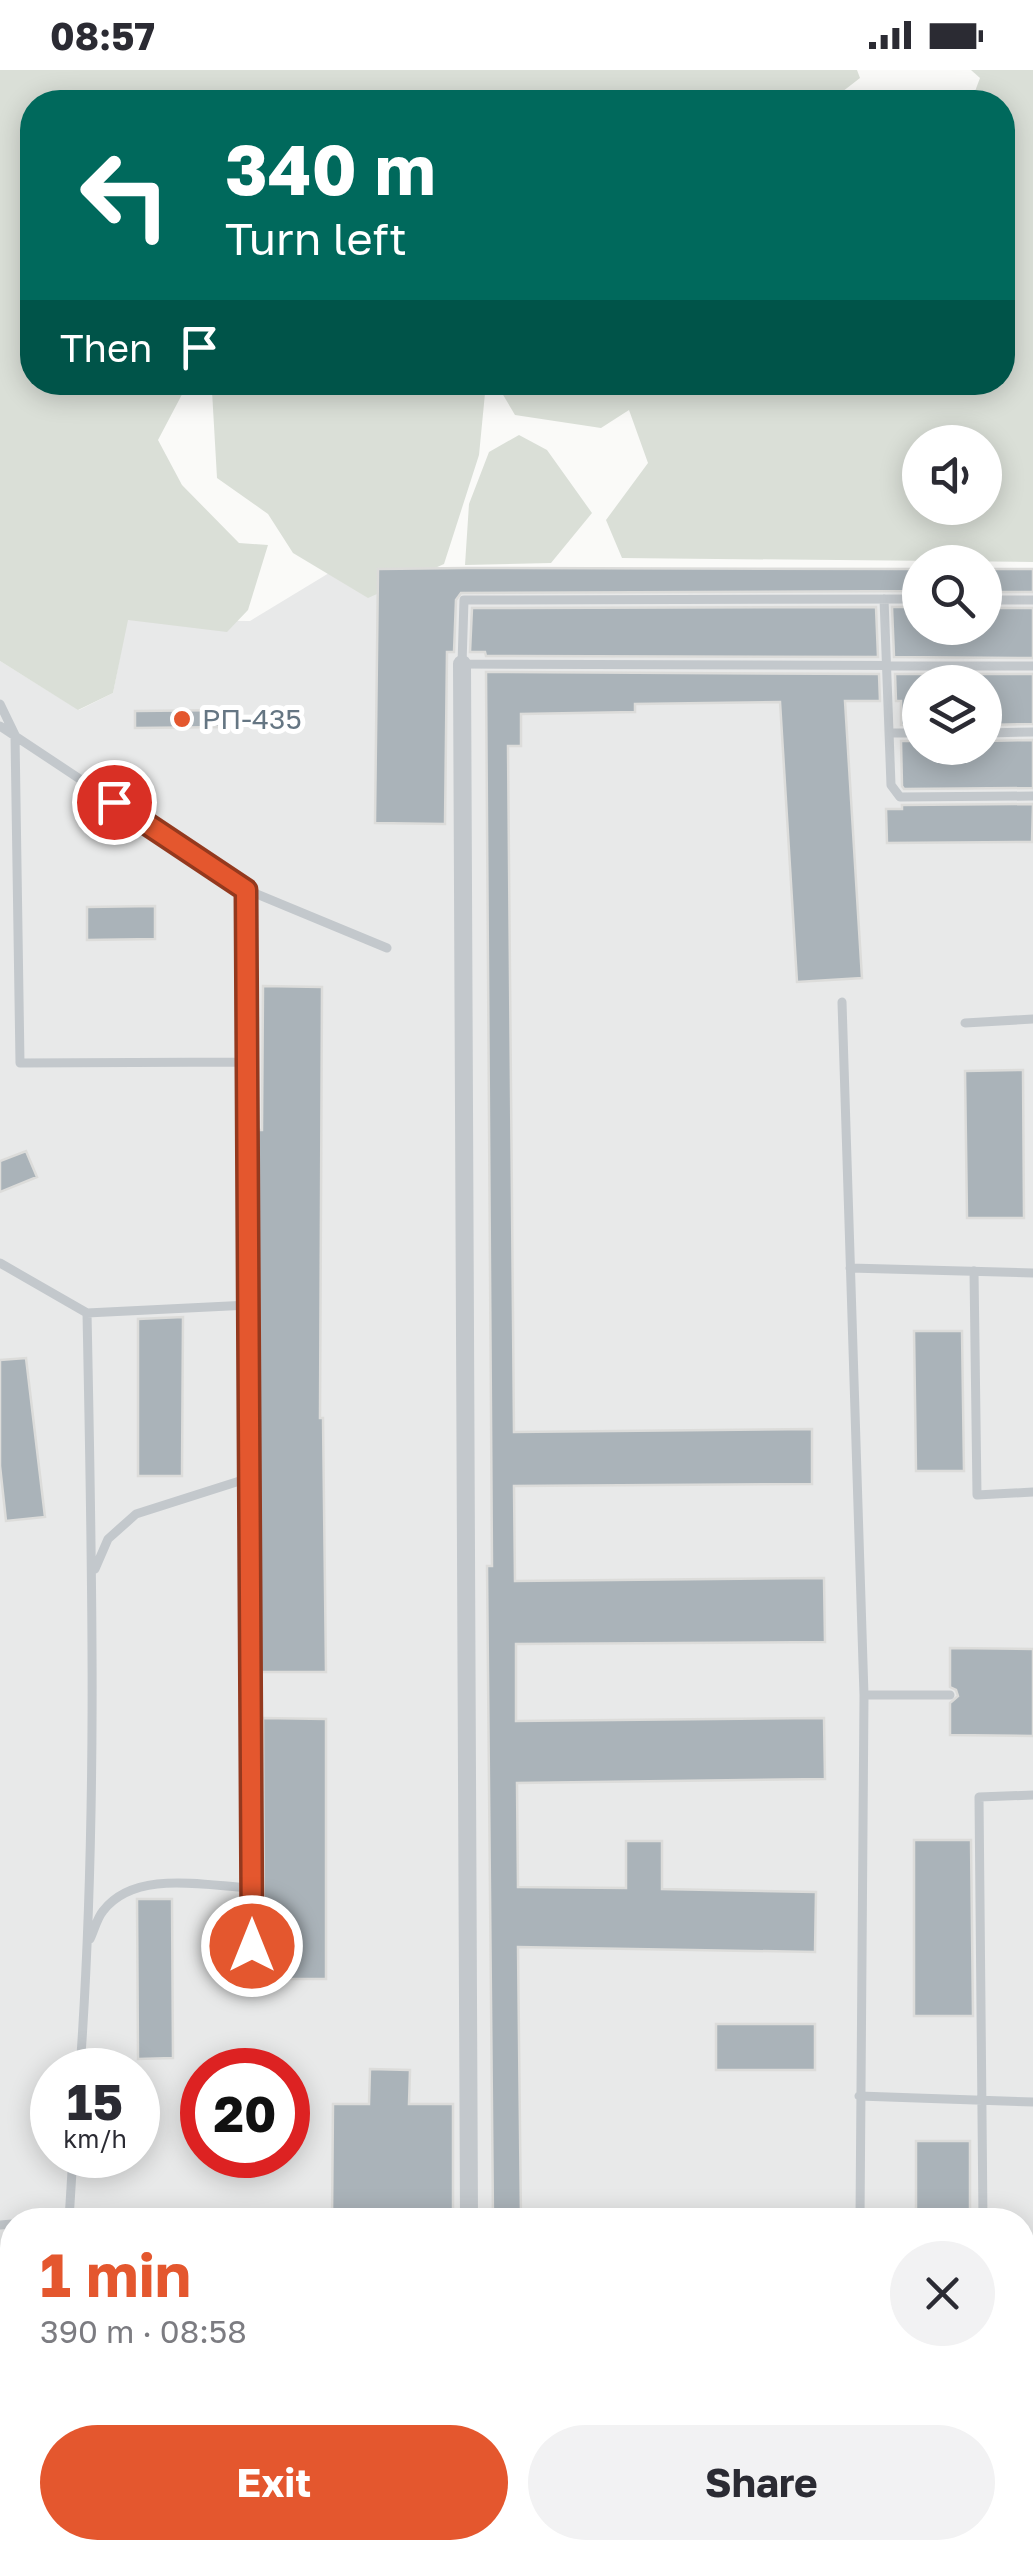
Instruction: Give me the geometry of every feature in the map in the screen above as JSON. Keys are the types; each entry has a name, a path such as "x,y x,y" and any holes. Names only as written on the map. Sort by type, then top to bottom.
{"street":[{"path":"462,664 469,2208"}],"lane":[{"path":"884,599 891,785 900,798 1033,796"},
{"path":"902,599 464,600 462,664 1033,666"},
{"path":"1002,600 1033,600"},
{"path":"0,704 15,735 20,1063 248,1062"},
{"path":"0,726 246,890 387,948"},
{"path":"1002,733 1033,732"},
{"path":"889,733 902,733"},
{"path":"246,890 252,1975"},
{"path":"842,1002 864,1695 860,2208"},
{"path":"965,1023 1033,1019"},
{"path":"0,1263 86,1313 249,1306"},
{"path":"850,1268 1033,1273"},
{"path":"974,1271 977,1495 1033,1492"},
{"path":"82,2048 89,1942 92,1576 86,1313"},
{"path":"92,1576 108,1540 136,1514 250,1478"},
{"path":"864,1695 950,1695"},
{"path":"982,2208 979,1798 1033,1795"},
{"path":"89,1942 103,1911 124,1894 148,1884 251,1888"},
{"path":"859,2096 1033,2102"},
{"path":"69,2208 71,2178"}],"shaded area":[{"path":"0,70 857,70 860,78 844,90 20,90 20,395 182,395 158,440 182,485 239,543 268,545 248,610 227,632 128,620 113,693 78,710 0,661"},
{"path":"971,70 1033,70 1033,562 1002,562 1002,545 902,545 902,561 622,558 606,520 648,463 629,410 601,428 515,415 503,395 1015,395 1015,90 976,90 980,78"},
{"path":"212,395 485,395 479,455 444,564 368,598 293,553 268,514 217,478"},
{"path":"519,435 547,450 592,513 551,563 465,565 469,504 489,452"},
{"path":"367,550 448,570 902,569 902,645 1002,645 1002,569 1033,569 1033,2208 0,2208 0,661 79,710 113,693 127,620 250,621"}],"building":[{"path":"378,569 902,569 902,591 461,593 456,600 454,652 447,652 445,824 375,823"},
{"path":"1002,569 1033,569 1033,592 1002,592"},
{"path":"876,607 878,657 486,656 485,652 470,652 472,608"},
{"path":"892,607 902,607 902,645 1002,645 1002,608 1033,608 1033,658 894,657"},
{"path":"486,672 879,674 880,701 845,701 862,978 797,982 780,702 635,704 635,712 521,714 521,746 508,746 514,1432 812,1429 812,1484 514,1486 515,1581 824,1578 825,1642 516,1644 516,1721 824,1718 825,1779 517,1783 518,1887 626,1888 626,1841 662,1841 662,1889 816,1892 815,1952 518,1947 521,2208 493,2208 487,1566 492,1566"},
{"path":"895,674 902,674 902,725 901,701 896,701"},
{"path":"1002,674 1033,674 1033,724 1002,725"},
{"name":"РП-435","path":"230,710 230,727 135,728 135,711"},
{"path":"1033,740 1033,788 902,786 901,741 902,765 1002,765 1002,741"},
{"path":"1033,804 1032,842 887,843 886,809 902,809 902,805"},
{"path":"155,906 155,939 87,940 87,907"},
{"path":"263,986 322,987 320,1418 326,1672 259,1672 256,1130 262,1130"},
{"path":"1023,1070 1024,1218 967,1218 965,1071"},
{"path":"26,1151 37,1177 0,1192 0,1161"},
{"path":"183,1317 182,1476 138,1476 138,1319"},
{"path":"914,1331 962,1331 964,1471 916,1471"},
{"path":"26,1358 45,1517 6,1521 0,1466 0,1360"},
{"path":"950,1648 1033,1649 1033,1736 950,1735 950,1703 958,1696 950,1687"},
{"path":"263,1718 326,1719 326,1979 264,1979"},
{"path":"914,1840 971,1840 973,2016 914,2016"},
{"path":"137,1899 172,1899 173,2058 160,2058 160,2048 138,2048"},
{"path":"716,2024 815,2024 815,2070 716,2070"},
{"path":"370,2069 410,2070 409,2104 453,2104 453,2208 332,2208 333,2104 369,2104"},
{"path":"916,2141 970,2141 970,2208 916,2208"}],"place":[{"name":"РП-435","path":"182,719"}],"route":[{"path":"114,802 246,890 252,1946"}]}
